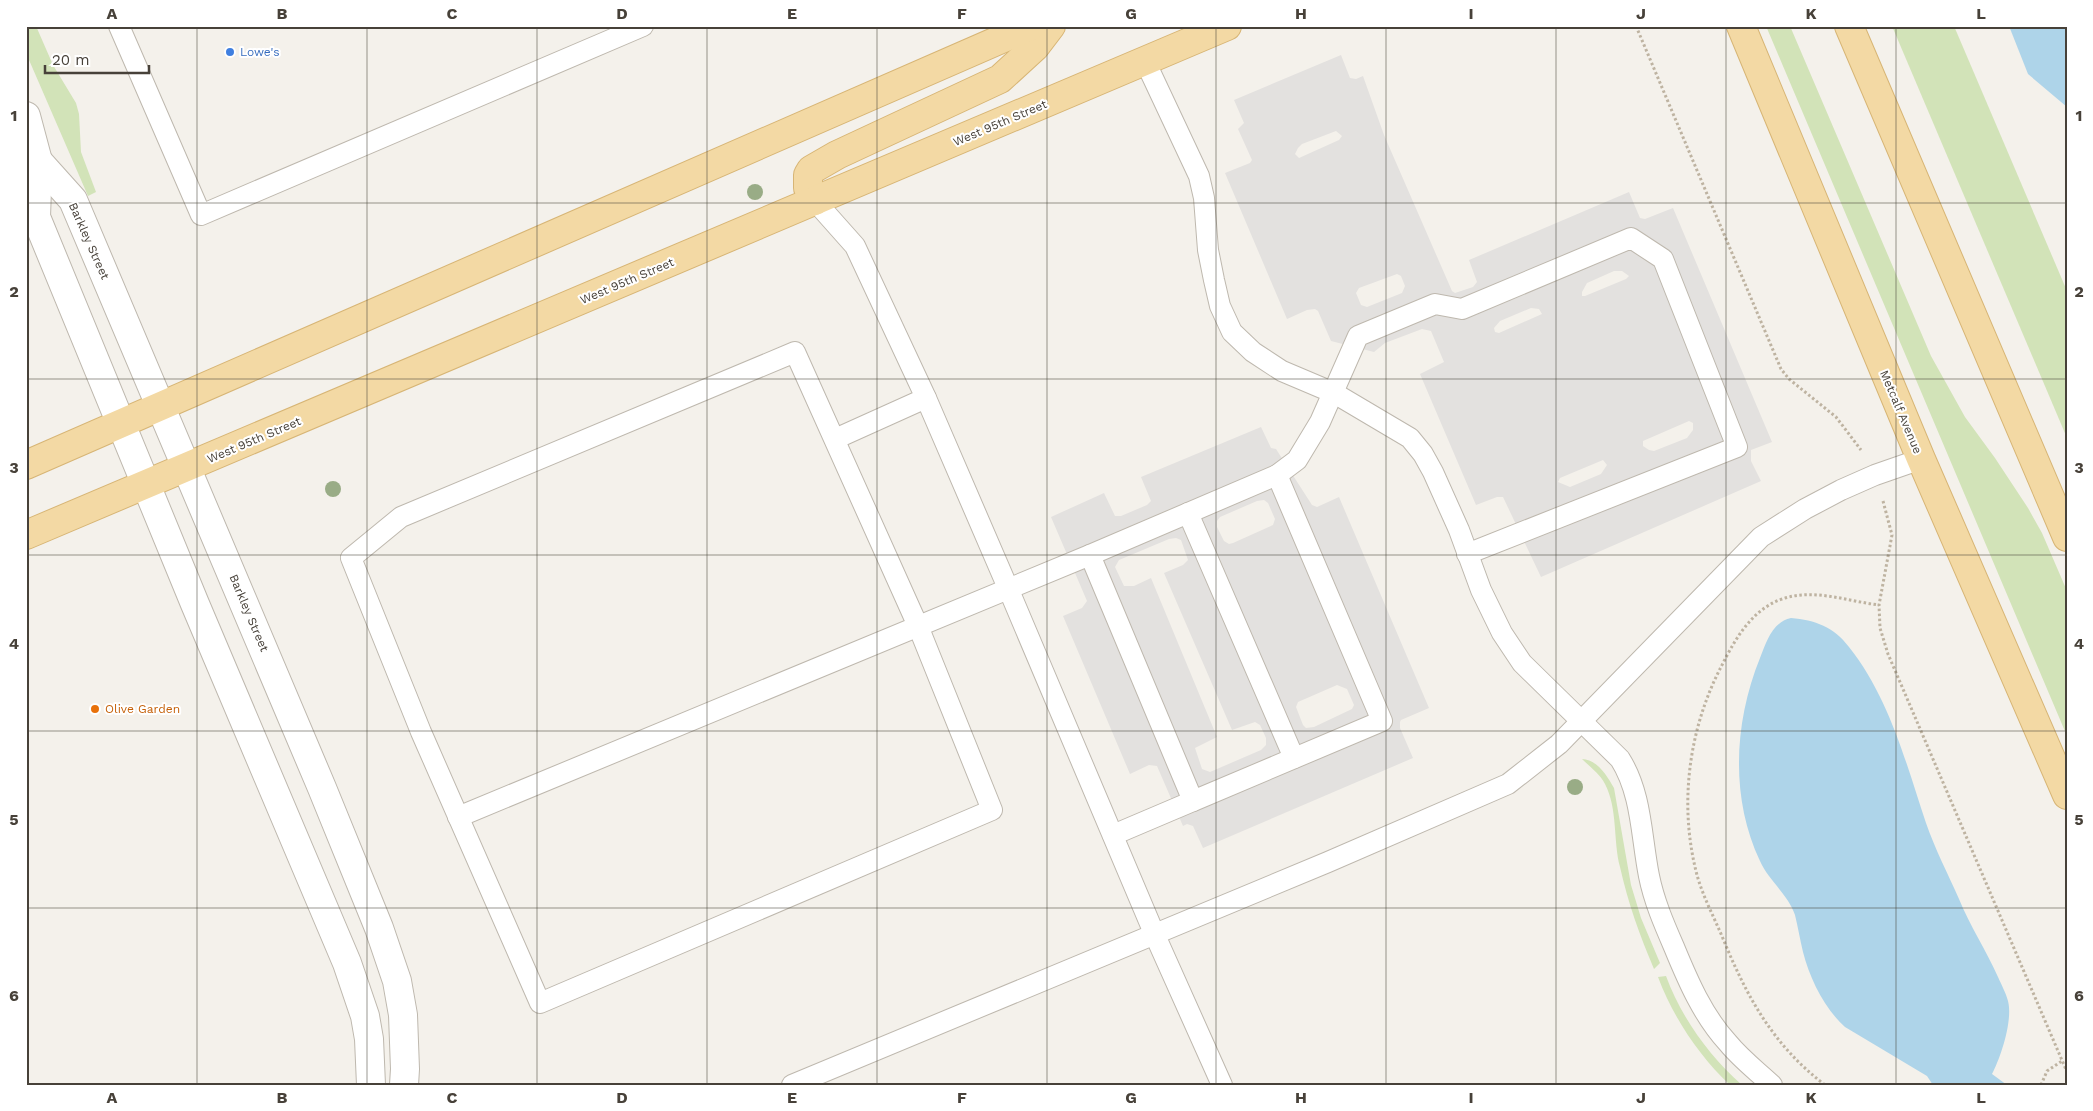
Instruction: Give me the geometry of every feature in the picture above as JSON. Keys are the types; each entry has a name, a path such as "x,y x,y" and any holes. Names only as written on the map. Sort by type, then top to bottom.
{"main road":[{"path":"26,465 1031,26"},
{"path":"815,201 808,188 808,175 811,170 837,155 1000,79 1035,47 1051,26"},
{"name":"West 95th Street","path":"26,536 188,469 1227,26"},
{"name":"Metcalf Avenue","path":"1741,26 1921,459 2067,795"},
{"path":"1849,26 2067,537"}],"street":[{"name":"Barkley Street","path":"26,116 38,161 36,217 347,963 365,1016 368,1032 371,1085"},
{"name":"Barkley Street","path":"38,161 73,200 188,469 379,928 397,981 402,1015 404,1085"}],"lane":[{"path":"119,26 201,215 644,26"},
{"path":"1145,62 1199,176 1204,198 1208,250 1214,280 1220,306 1232,332 1252,352 1282,371 1334,393 1410,438 1423,454 1433,472 1481,590 1502,633 1522,663 1620,759 1629,773 1634,787 1649,877 1658,912 1689,983 1702,1007 1727,1042 1772,1085"},
{"path":"815,201 855,246 926,398 1154,933 1222,1085"},
{"path":"458,817 1090,555 1277,475 1296,460 1320,422 1358,336 1435,304 1462,310 1631,238 1663,259 1737,447 1467,554"},
{"path":"795,352 835,438 918,626 992,810 540,1003 458,817 351,558 401,517 795,352"},
{"path":"835,438 926,398"},
{"path":"792,1085 1328,862 1508,784 1559,744 1761,537 1806,509 1875,475 1921,459"},
{"path":"1113,835 1382,721 1277,475"},
{"path":"1188,513 1294,758"},
{"path":"1090,555 1193,801"}],"path":[{"path":"1636,26 1781,369 1789,379 1836,417 1861,450 1875,475 1892,535 1879,605 1880,628 1888,654 2067,1072"},
{"path":"1825,1085 1803,1066 1771,1031 1759,1015 1738,975 1697,876 1688,820 1688,787 1692,753 1708,694 1726,657 1746,626 1758,613 1781,599 1806,594 1822,594 1879,605"},
{"path":"2041,1085 2047,1071 2062,1061"}],"green space":[{"path":"26,26 36,26 53,65 76,103 79,114 81,152 96,192 88,196 26,53"},
{"path":"1766,26 1790,26 1931,356 1965,417 2028,508 2042,533 2067,591 2067,736"},
{"path":"1892,26 1954,26 2067,291 2067,438"},
{"path":"1582,759 1597,765 1614,788 1631,885 1641,918 1660,963 1654,969 1623,880 1618,857 1614,814 1609,794 1600,777"},
{"path":"1666,976 1672,991 1697,1035 1718,1062 1742,1085 1730,1085 1708,1062 1688,1035 1671,1007 1658,977"}],"shaded area":[{"path":"1341,55 1350,78 1356,79 1363,76 1384,135 1452,291 1455,293 1473,287 1477,282 1469,260 1629,192 1640,218 1645,219 1673,208 1772,442 1751,450 1751,461 1761,481 1541,577 1503,497 1497,497 1476,505 1420,374 1444,362 1431,331 1422,329 1385,343 1374,352 1331,341 1318,311 1315,309 1307,310 1287,319 1225,173 1250,163 1252,160 1238,129 1244,123 1234,100","holes":["1336,131 1342,136 1339,140 1299,158 1295,154 1302,144","1614,271 1622,271 1629,276 1585,296 1582,296 1587,283","1397,274 1401,276 1405,286 1402,293 1367,307 1361,305 1356,293 1359,288","1531,308 1539,309 1542,314 1499,333 1495,332 1494,328 1500,321","1689,421 1693,423 1693,430 1687,438 1654,451 1643,446 1643,441","1603,460 1607,465 1601,474 1570,487 1558,482 1560,478"]},
{"path":"1261,427 1271,448 1276,449 1312,505 1317,507 1339,497 1429,708 1400,722 1400,728 1413,758 1203,848 1193,826 1187,824 1183,826 1157,766 1149,765 1130,774 1063,616 1082,608 1087,601 1051,517 1104,493 1115,516 1121,516 1147,505 1151,501 1141,477","holes":["1264,500 1268,503 1275,519 1273,525 1233,543 1229,544 1224,541 1217,527 1217,521 1220,517 1257,501","1176,538 1181,540 1188,560 1183,565 1164,573 1232,730 1255,722 1260,725 1266,738 1266,745 1261,750 1210,772 1202,769 1195,748 1217,737 1151,578 1134,586 1124,586 1115,567 1119,560 1169,539","1337,685 1347,689 1354,705 1352,709 1314,727 1306,728 1296,707 1298,702"]}],"water":[{"path":"2009,26 2067,26 2067,107 2028,74"},
{"path":"1791,618 1816,623 1837,634 1863,666 1886,709 1933,842 1963,909 2007,998 2009,1009 2008,1028 1992,1074 2007,1085 1933,1085 1927,1076 1845,1027 1824,1002 1814,983 1806,962 1792,907 1764,868 1750,837 1740,786 1741,734 1751,683 1774,628 1784,620"}],"place":[{"name":"Lowe's","path":"230,52"},
{"name":"Olive Garden","path":"95,709"}]}
